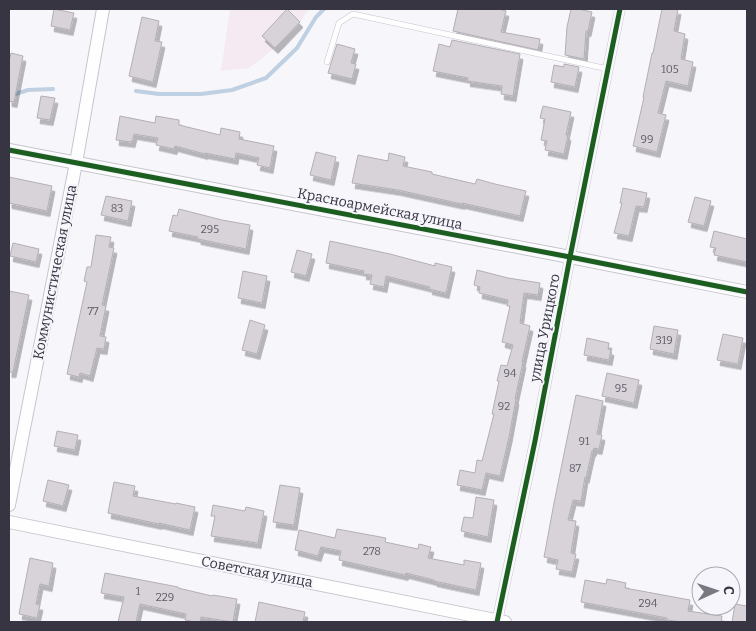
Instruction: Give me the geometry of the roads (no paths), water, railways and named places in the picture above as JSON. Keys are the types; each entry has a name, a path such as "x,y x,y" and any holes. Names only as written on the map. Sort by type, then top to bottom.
{"street":[{"name":"Коммунистическая улица","path":"9,505 76,162 103,9"},
{"name":"улица Урицкого","path":"500,622 620,9"},
{"name":"Красноармейская улица","path":"9,150 747,292"},
{"name":"Советская улица","path":"9,522 500,622"}],"lane":[{"path":"327,62 339,23 353,14 608,69"}],"waterway":[{"path":"136,91 159,94 201,94 232,90 266,78 297,48 316,17 324,9"},
{"path":"9,96 28,90 53,89"}]}
